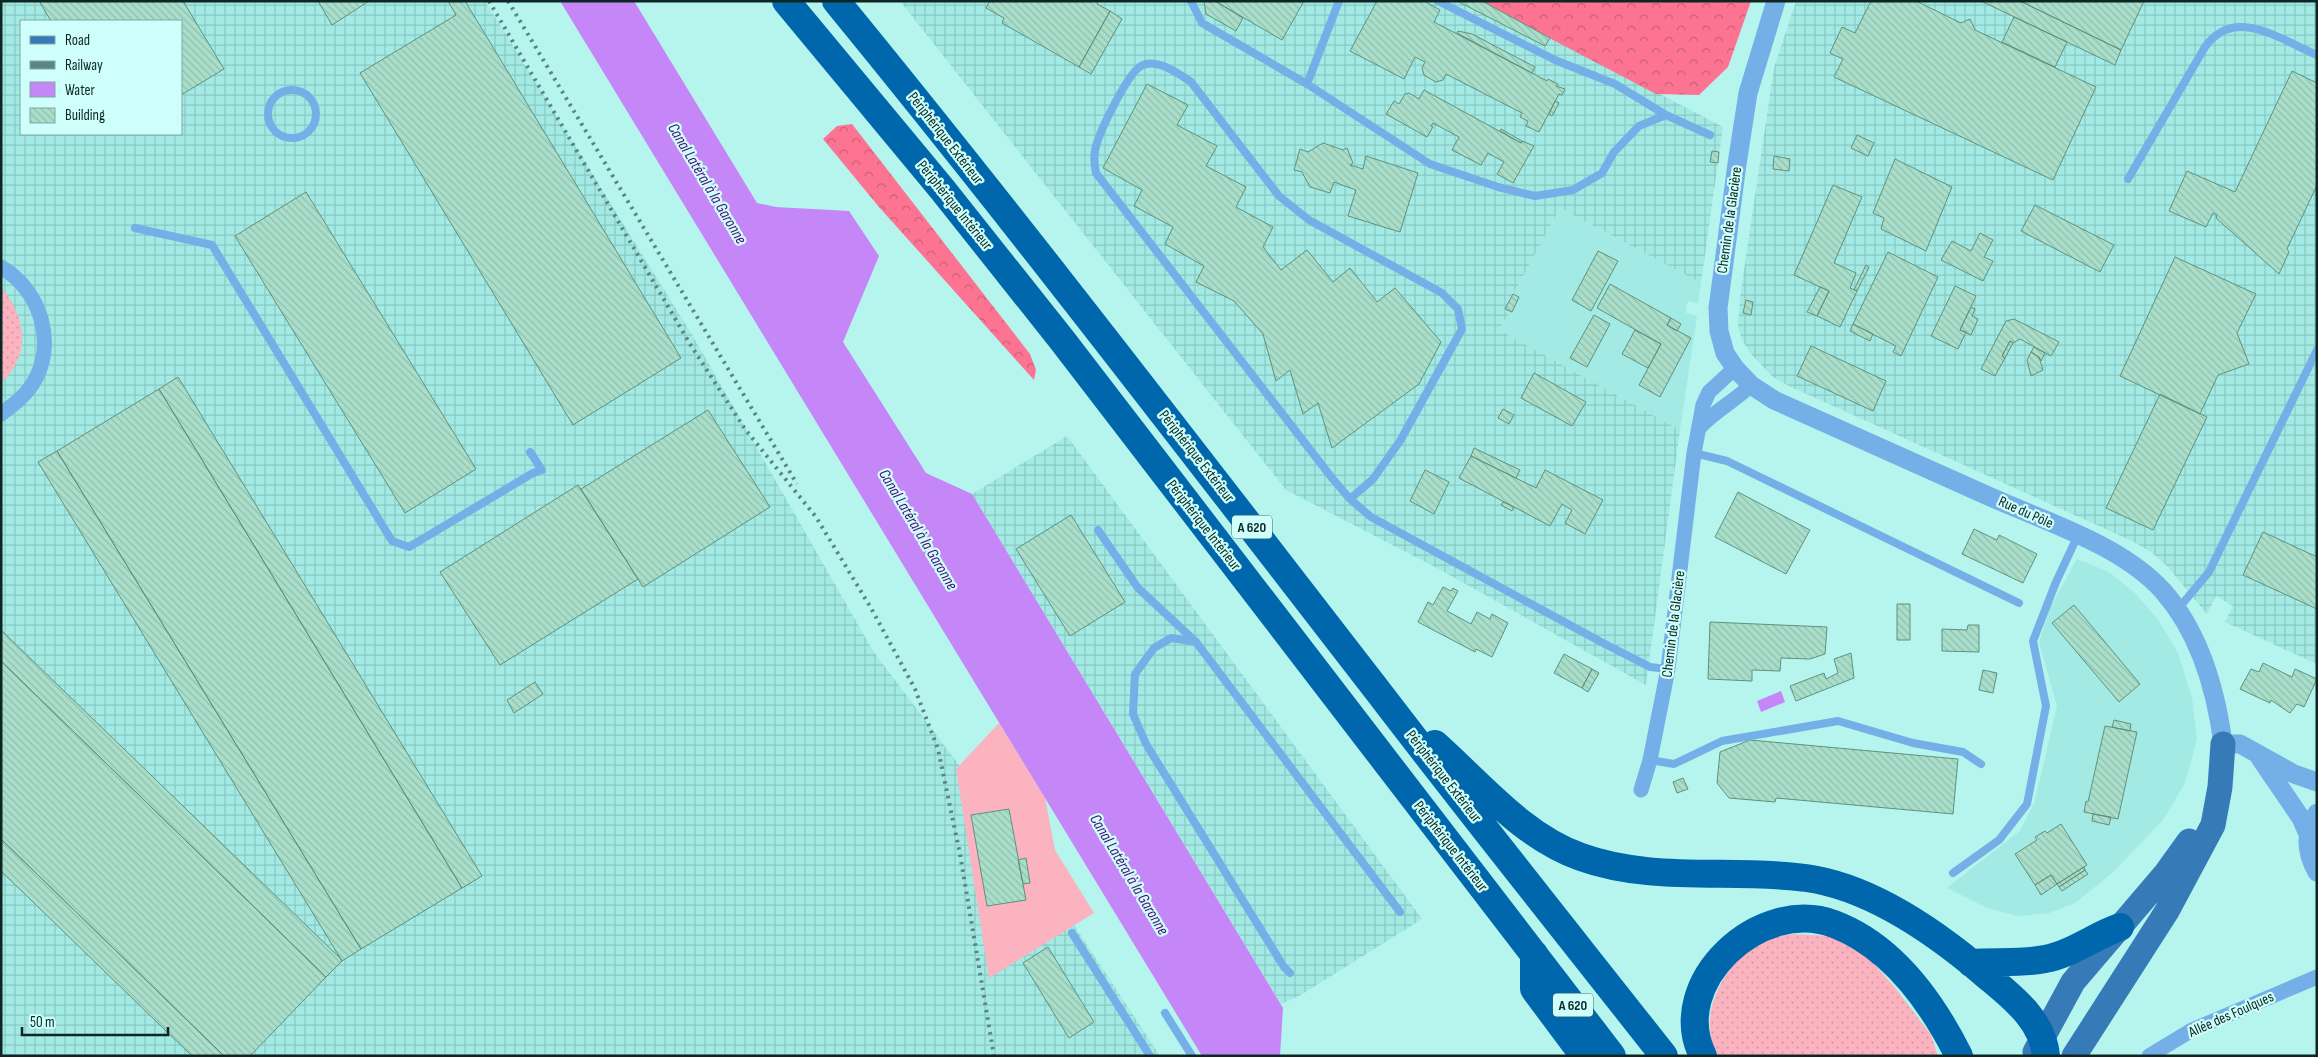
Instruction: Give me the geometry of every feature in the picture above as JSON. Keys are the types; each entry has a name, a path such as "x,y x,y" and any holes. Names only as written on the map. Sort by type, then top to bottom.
{"highway":[{"name":"Périphérique Intérieur","path":"786,1 942,188 1062,340 1612,1056"},
{"name":"Périphérique Extérieur","path":"836,1 920,104 1183,437 1377,692 1664,1056"},
{"path":"1377,692 1518,820 1536,834 1579,857 1646,871 1806,878 1835,884 1861,893 1904,916 1971,962 2031,1017 2040,1049"},
{"path":"1703,1056 1694,1029 1696,1006 1704,983 1717,963 1738,942 1761,928 1785,920 1810,918 1833,924 1849,931 1871,944 1893,962 1942,1022 1958,1056"},
{"path":"1971,962 2018,962 2046,959 2072,950 2101,934 2120,927"},
{"path":"1534,954 1534,989 1584,1056"}],"main road":[{"path":"2074,1056 2167,910 2212,825 2220,787 2224,744"},
{"path":"2040,1049 2072,982 2166,873 2186,846 2220,787"}],"street":[{"name":"Chemin de la Glacière","path":"1641,790 1650,760 1668,669 1694,453 1703,405 1709,392 1735,368 1725,353 1719,331 1718,308 1733,188 1748,94 1776,1"},
{"path":"1,267 19,280 32,297 41,317 45,338 42,362 32,384 18,402 1,414"},
{"name":"Rue du Pôle","path":"1735,368 1751,385 1774,400 2078,535 2144,572 2164,592 2193,636 2203,658 2220,720 2224,744"},
{"path":"1700,427 1713,413 1741,395 1751,385"},
{"path":"2224,744 2240,744 2294,774 2317,782"},
{"path":"2258,755 2301,818 2308,834"},
{"path":"2317,813 2312,819 2307,847 2310,860 2317,872"},
{"name":"Allée des Foulques","path":"2149,1056 2192,1030 2317,977"}],"lane":[{"path":"1191,1 1202,22 1306,84 1430,164 1498,187 1536,196 1573,190 1602,173 1614,152 1639,126 1666,115"},
{"path":"1306,84 1339,1"},
{"path":"1438,1 1555,60 1615,84 1666,115 1710,135"},
{"path":"2128,179 2206,47 2213,36 2222,29 2235,26 2251,26 2317,55"},
{"path":"1350,498 1373,479 1400,441 1462,329 1458,309 1442,293 1309,220 1279,196 1191,82 1177,73 1154,63 1142,65 1130,76 1096,143 1094,160 1096,173 1332,478 1350,498 1372,517 1603,643 1650,666 1668,669"},
{"path":"295,90 310,98 314,105 315,121 305,134 297,138 288,138 274,130 270,123 269,107 279,94 295,90"},
{"path":"134,228 212,245 392,541 409,547 533,473 542,470 530,452"},
{"path":"2177,611 2209,572 2317,350"},
{"path":"1694,453 1727,461 2019,603"},
{"path":"1098,530 1138,588 1196,642 1400,912"},
{"path":"1953,873 1999,840 2027,804 2046,706 2033,641 2056,582 2078,535"},
{"path":"1196,642 1172,638 1154,648 1136,674 1133,714 1146,744 1284,967 1290,973"},
{"path":"1650,760 1674,764 1722,741 1838,721 1913,744 1963,752 1980,764"},
{"path":"1072,933 1150,1056"},
{"path":"1165,1013 1192,1056"}],"shaded area":[{"path":"1,1 485,1 694,338 873,651 1033,863 1160,1056 1,1056"},
{"path":"900,1 1483,1 1723,127 1701,283 1560,208 1505,310 1509,313 1499,330 1680,430 1646,685 1437,568 1286,490"},
{"path":"1796,1 2317,1 2317,664 2225,622 2233,606 2216,596 2207,614 2167,566 2151,552 2132,541 1789,386 1773,377 1751,354 1742,340 1738,326 1740,297 1774,68"},
{"path":"1560,208 1701,283 1698,303 1688,301 1686,307 1686,313 1697,316 1680,430 1499,330 1509,313 1505,310"},
{"path":"1,287 16,311 22,335 18,360 11,372 1,383"},
{"path":"1067,436 1422,919 1299,996 1281,1004 972,494"},
{"path":"2077,559 2109,572 2136,594 2158,620 2178,653 2192,698 2197,739 2185,783 2163,820 2111,874 2075,903 2049,913 2017,916 1987,908 1947,888 2020,831 2035,801 2057,706 2039,642 2050,608"},
{"path":"999,723 1045,798 1055,850 1094,913 989,978 956,769"},
{"path":"1792,934 1830,936 1867,956 1896,989 1931,1035 1938,1056 1718,1056 1712,1040 1710,1023 1712,1007 1725,977 1746,952 1759,943 1775,936"}],"green space":[{"path":"1479,1 1751,1 1728,67 1699,95 1656,94"},
{"path":"852,124 1030,354 1036,370 1034,380 879,207 823,139 837,126"}],"water":[{"name":"Canal Latéral à la Garonne","path":"560,1 634,1 757,203 776,207 849,211 879,256 843,342 926,473 972,494 1283,1008 1280,1056 1202,1056"},
{"path":"1781,691 1785,702 1761,712 1757,701"}],"building":[{"path":"39,1 183,1 224,69 182,94 182,20 50,20"},
{"path":"318,1 369,1 332,25"},
{"path":"448,1 465,1 681,358 573,425 360,73 456,15"},
{"path":"990,1 1098,1 1097,4 1110,11 1079,67 1002,23 1004,18 986,8"},
{"path":"1204,1 1215,1 1243,18 1236,31 1206,14"},
{"path":"1215,1 1304,1 1282,40"},
{"path":"1377,1 1424,1 1440,10 1434,22 1565,89 1562,95 1559,94 1539,132 1526,126 1528,121 1520,117 1522,113 1446,74 1443,80 1436,82 1424,75 1422,68 1425,62 1415,57 1404,79 1350,51"},
{"path":"1457,1 1482,1 1550,38 1545,46"},
{"path":"1871,1 1916,1 1961,23 1970,19 1975,30 2096,87 2053,180 1834,77 1843,59 1830,53 1842,27 1855,33"},
{"path":"1981,1 2020,1 2121,50 2115,65"},
{"path":"2020,1 2144,1 2121,50"},
{"path":"1110,11 1122,19 1091,74 1079,67"},
{"path":"2014,17 2067,42 2055,67 2002,42"},
{"path":"1458,31 1472,34 1535,67 1532,73 1457,33"},
{"path":"2292,71 2317,83 2317,185 2287,249 2289,252 2279,274 2216,218 2217,215 2213,213 2206,227 2169,211 2187,171 2235,192"},
{"path":"1147,84 1188,105 1177,125 1217,146 1206,166 1246,187 1236,207 1273,227 1263,247 1281,270 1307,250 1333,282 1350,268 1377,302 1395,288 1441,342 1419,384 1332,448 1318,403 1303,414 1290,370 1276,381 1263,334 1234,301 1196,282 1204,266 1165,244 1173,227 1134,206 1142,190 1103,168"},
{"path":"1424,90 1521,143 1522,141 1534,146 1513,183 1497,174 1504,162 1488,153 1481,165 1452,150 1459,137 1433,123 1431,126 1433,127 1427,137 1386,114 1394,101 1399,104 1405,94 1409,93 1419,99"},
{"path":"1555,101 1559,103 1552,116 1549,114"},
{"path":"1501,129 1522,141 1521,143 1500,131"},
{"path":"1857,135 1874,143 1868,156 1851,148"},
{"path":"1323,143 1343,150 1347,148 1353,163 1350,165 1363,169 1366,156 1418,173 1400,232 1348,216 1356,190 1334,182 1330,193 1310,187 1302,172 1294,170 1300,149 1308,152"},
{"path":"1712,151 1719,152 1718,163 1710,162"},
{"path":"1774,156 1790,159 1789,171 1773,169"},
{"path":"1895,159 1952,187 1926,251 1881,229 1884,218 1873,213"},
{"path":"1833,185 1862,197 1834,263 1856,273 1850,288 1857,291 1840,327 1817,316 1829,291 1794,275"},
{"path":"306,192 476,469 405,513 235,236"},
{"path":"2035,205 2114,245 2100,272 2021,231"},
{"path":"1980,233 1993,240 1984,257 1993,261 1983,281 1941,260 1952,241 1971,251"},
{"path":"1598,251 1618,261 1591,311 1572,300"},
{"path":"1888,252 1938,277 1901,356 1893,352 1896,346 1853,324"},
{"path":"2175,257 2256,294 2237,333 2249,364 2218,375 2200,414 2120,376"},
{"path":"1866,265 1869,267 1857,291 1854,290"},
{"path":"1610,284 1671,318 1667,325 1691,338 1660,397 1639,385 1661,344 1597,308"},
{"path":"1955,286 1976,296 1960,330 1966,332 1958,349 1931,336"},
{"path":"1820,287 1829,291 1817,316 1807,312"},
{"path":"1513,294 1519,297 1512,312 1505,309"},
{"path":"1746,300 1753,302 1751,315 1743,313"},
{"path":"1971,307 1975,309 1972,316 1978,319 1971,335 1960,330"},
{"path":"1594,315 1610,324 1587,367 1570,358"},
{"path":"1671,318 1681,324 1677,331 1667,325"},
{"path":"2014,319 2059,342 2051,356 2020,339 2013,343 2010,341 2002,356 2005,358 1995,376 1981,369 2006,321"},
{"path":"1853,324 1873,334 1870,341 1850,331"},
{"path":"1635,330 1661,344 1648,368 1622,354"},
{"path":"2010,341 2013,343 2005,358 2002,356"},
{"path":"1811,346 1886,381 1873,411 1797,376"},
{"path":"2034,347 2045,353 2041,361 2039,357 2031,352"},
{"path":"2031,352 2039,357 2043,370 2031,376 2027,360"},
{"path":"1534,373 1586,402 1572,426 1521,398"},
{"path":"178,377 482,876 462,888 159,389"},
{"path":"159,389 462,888 361,949 57,451"},
{"path":"2160,394 2207,417 2153,530 2106,508"},
{"path":"1503,409 1514,415 1509,424 1498,418"},
{"path":"708,410 770,507 643,587 581,489"},
{"path":"1474,448 1520,470 1516,478 1471,456"},
{"path":"57,451 361,949 342,961 38,462"},
{"path":"1471,456 1536,488 1545,470 1603,500 1585,534 1565,523 1572,510 1562,504 1550,526 1459,478"},
{"path":"1425,470 1449,482 1434,514 1410,501"},
{"path":"578,485 638,579 500,665 440,572"},
{"path":"1738,492 1810,530 1786,574 1715,537"},
{"path":"1503,502 1514,507 1512,511 1501,505"},
{"path":"1071,515 1125,602 1070,636 1016,549"},
{"path":"1974,529 1997,540 1999,535 2037,554 2023,583 1962,554"},
{"path":"2263,532 2317,557 2317,609 2243,575"},
{"path":"1443,587 1451,591 1453,588 1458,591 1447,611 1471,624 1477,612 1490,619 1492,614 1508,623 1492,657 1476,649 1475,652 1418,622 1428,602 1433,605"},
{"path":"1897,604 1910,604 1910,640 1897,640"},
{"path":"2074,605 2140,684 2119,702 2052,623"},
{"path":"1710,622 1827,627 1825,654 1810,659 1781,658 1780,671 1752,670 1752,681 1708,679"},
{"path":"1968,625 1979,625 1979,652 1942,651 1942,629 1967,630"},
{"path":"1,630 340,958 342,961 326,977 1,661"},
{"path":"1851,653 1854,678 1796,701 1790,686 1824,673 1826,679 1838,673 1834,659"},
{"path":"1564,654 1592,669 1582,688 1554,673"},
{"path":"1,661 326,977 250,1056 224,1056 1,839"},
{"path":"2263,663 2292,677 2295,669 2317,679 2304,707 2297,704 2290,713 2271,700 2270,703 2240,689 2251,669 2259,672"},
{"path":"1592,669 1599,673 1588,692 1582,688"},
{"path":"1983,670 1997,673 1993,693 1979,690"},
{"path":"535,682 543,694 514,713 507,700"},
{"path":"2114,720 2131,724 2130,731 2112,727"},
{"path":"2105,726 2137,732 2118,819 2084,812 2086,801 2088,802"},
{"path":"1750,740 1958,759 1953,814 1776,798 1775,802 1729,798 1717,783 1720,752"},
{"path":"1683,778 1688,789 1677,793 1673,782"},
{"path":"1009,809 1026,900 987,906 971,815"},
{"path":"2093,814 2111,817 2109,825 2092,821"},
{"path":"2061,824 2087,865 2057,884 2051,875 2035,885 2015,854 2037,840 2035,837 2045,831 2047,833"},
{"path":"1,839 224,1056 192,1056 1,871"},
{"path":"1026,858 1030,883 1023,884 1018,860"},
{"path":"2084,867 2085,870 2059,887 2057,884"},
{"path":"2085,870 2088,874 2062,891 2059,887"},
{"path":"2051,875 2057,884 2041,895 2035,885"},
{"path":"1048,947 1094,1022 1069,1038 1023,963"}],"railway":[{"path":"489,1 690,344 745,429 816,517 871,608 915,689 938,749 960,854 994,1056"},
{"path":"508,1 797,484"}]}
